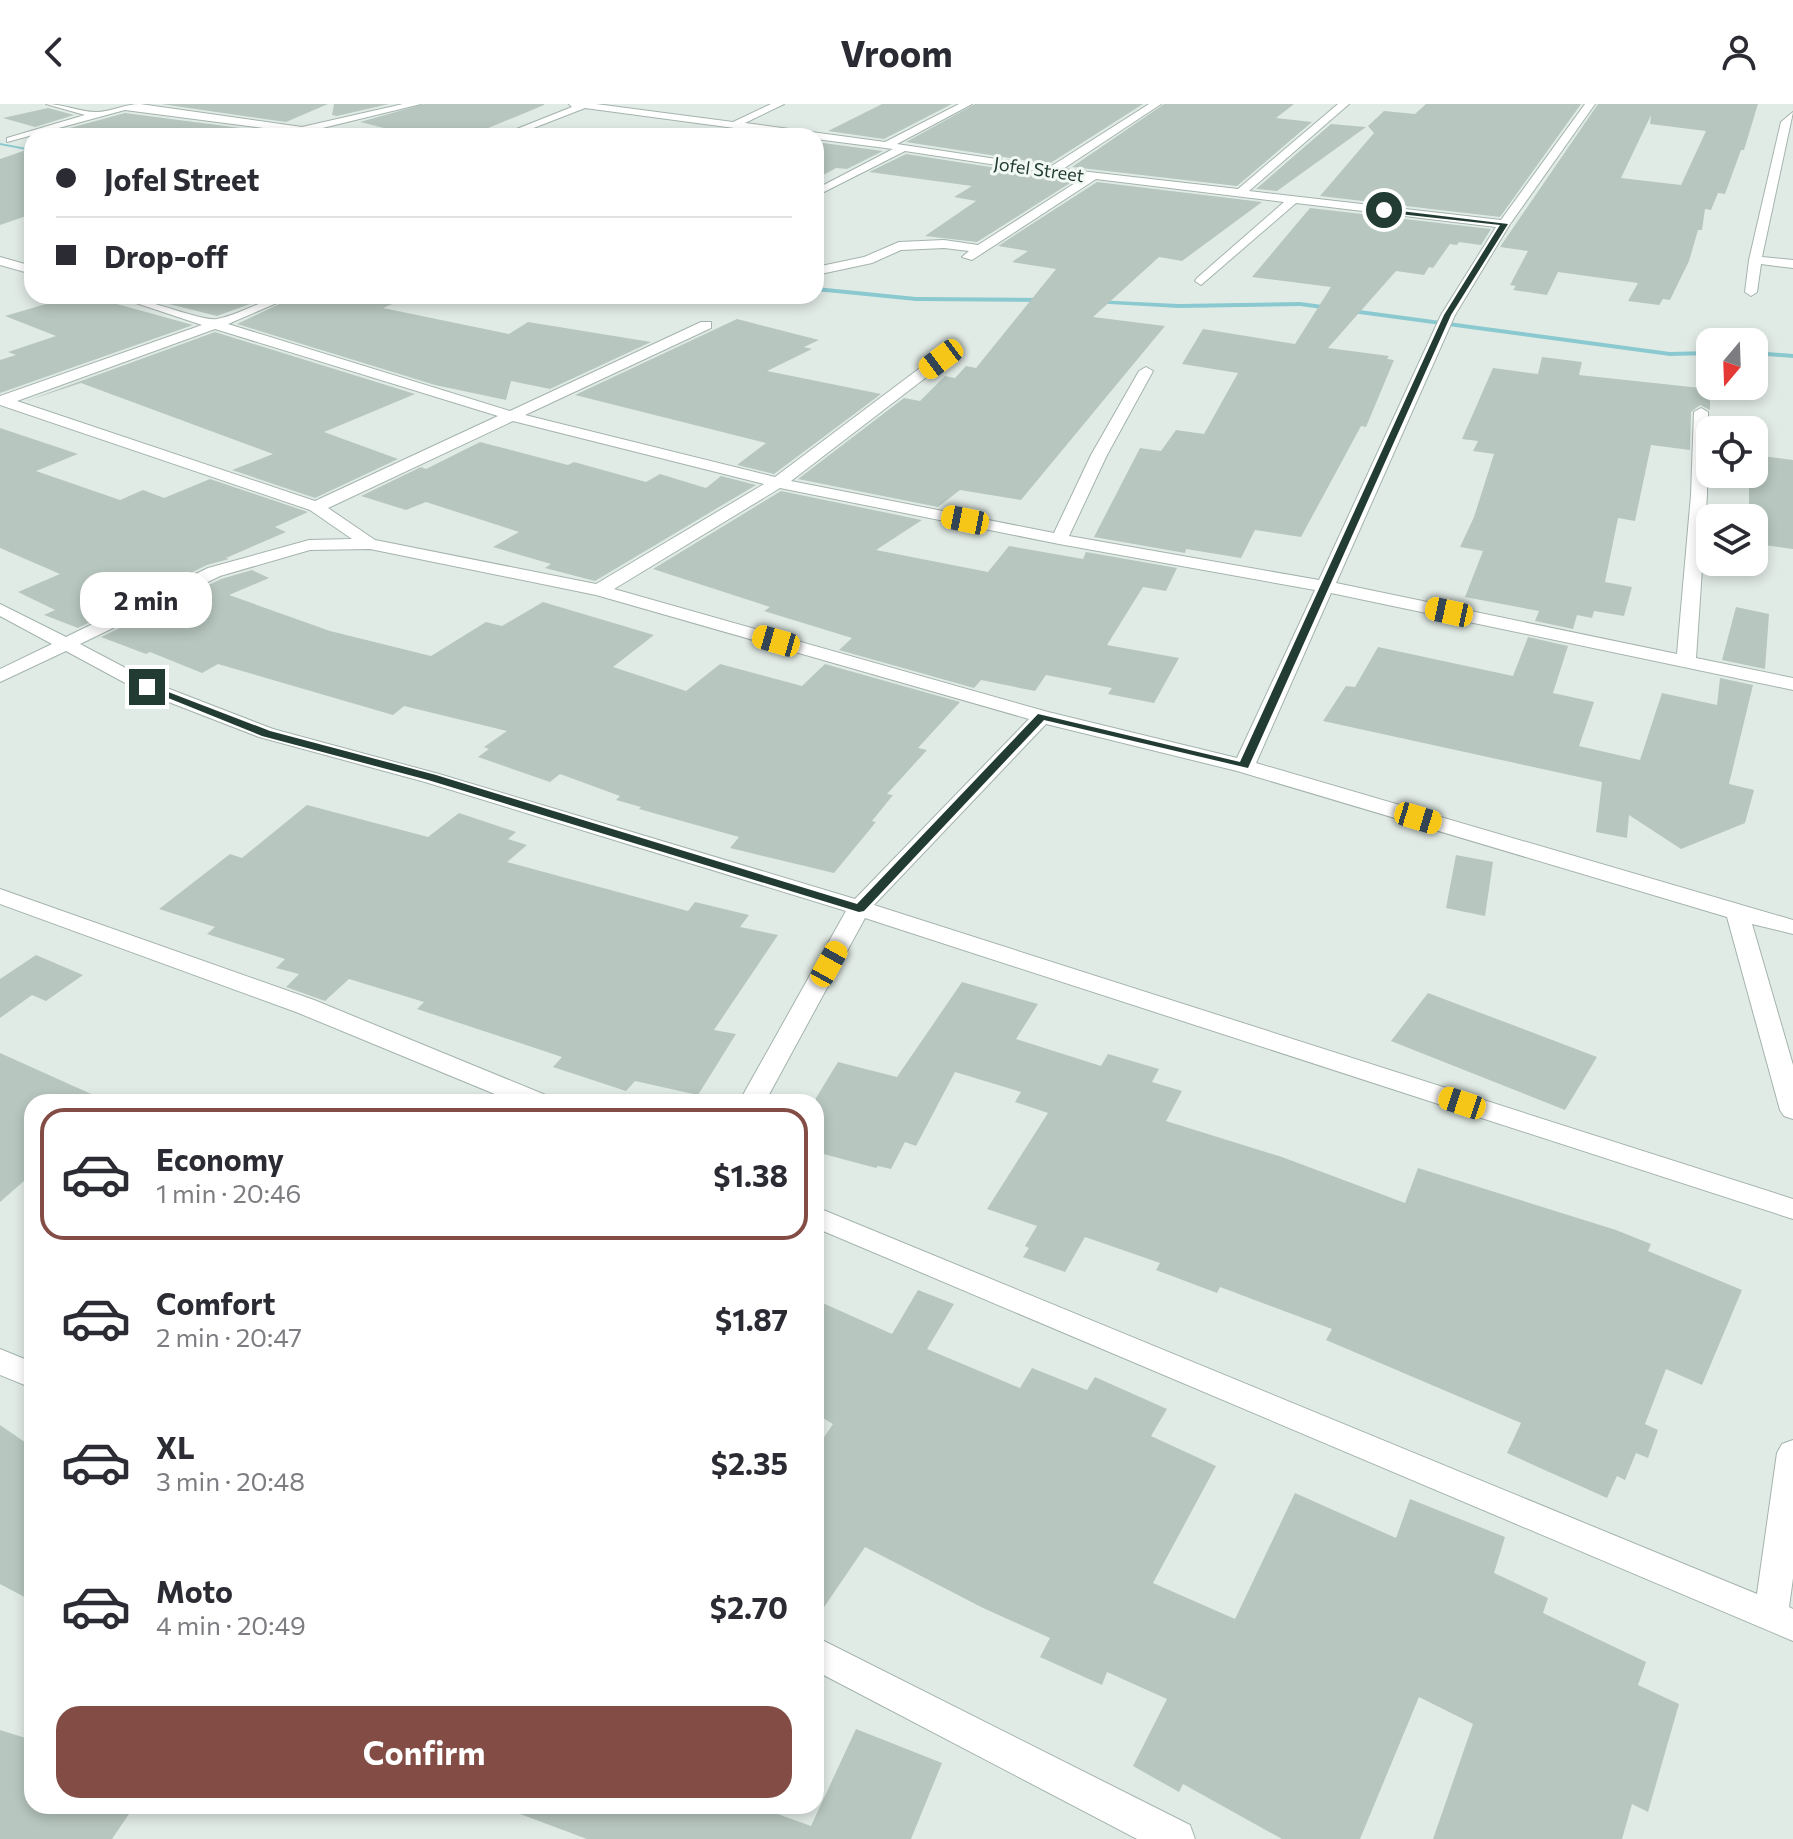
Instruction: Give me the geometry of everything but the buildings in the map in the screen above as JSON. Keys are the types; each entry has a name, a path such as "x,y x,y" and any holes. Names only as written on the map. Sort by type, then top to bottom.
{"street":[{"path":"51,104 95,114"},
{"path":"311,128 416,104"},
{"path":"524,128 582,104"},
{"name":"Jofel Street","path":"582,104 765,128"},
{"path":"728,128 779,104"},
{"path":"886,145 967,104"},
{"path":"1052,171 1156,104"},
{"path":"1239,194 1344,104"},
{"path":"1244,766 1448,315 1504,224 1590,104"},
{"path":"50,128 130,105 288,128"},
{"path":"1751,292 1755,260 1791,120"},
{"path":"11,140 24,136"},
{"name":"Jofel Street","path":"824,136 1052,171 1504,224"},
{"path":"824,189 903,148"},
{"path":"968,257 1094,176"},
{"path":"1201,281 1293,200"},
{"path":"824,269 868,260 899,246 944,244 981,249"},
{"path":"1755,260 1793,264"},
{"path":"0,261 24,268"},
{"path":"148,304 512,416 778,483 1059,539 1325,586 1793,684"},
{"path":"1,400 267,304"},
{"path":"316,507 706,325"},
{"path":"599,590 778,483 941,359"},
{"path":"1059,539 1099,455 1146,371"},
{"path":"1,400 316,507 370,544"},
{"path":"1686,661 1699,495 1701,412"},
{"path":"0,676 214,572 309,545 370,544 599,590 1042,717 1244,766 1793,927"},
{"path":"0,609 147,687 266,733 432,778 859,908 1793,1209"},
{"path":"756,1094 859,908 1042,717"},
{"path":"0,896 305,1006 520,1094"},
{"path":"1737,913 1793,1110"},
{"path":"824,1220 1782,1620 1793,1453"},
{"path":"0,1361 24,1372"},
{"path":"824,1657 1176,1839"}],"waterway":[{"path":"0,144 24,148"},
{"path":"824,290 916,299 1045,300"},
{"path":"1094,302 1179,306 1300,304 1670,354 1696,353"},
{"path":"1768,354 1793,356"}],"route":[{"path":"147,687 266,733 432,778 859,908 1042,717 1244,766 1448,315 1504,224 1384,210"}]}
